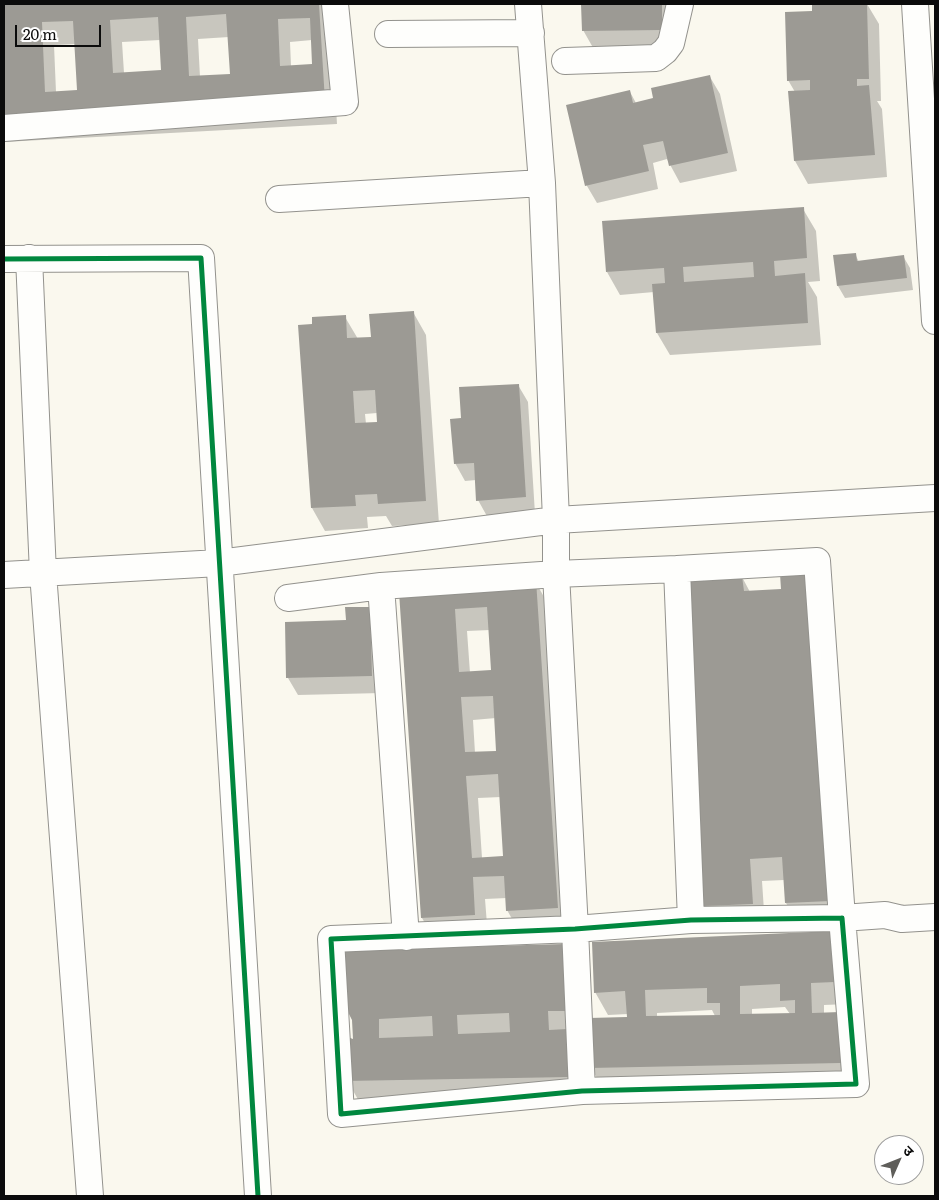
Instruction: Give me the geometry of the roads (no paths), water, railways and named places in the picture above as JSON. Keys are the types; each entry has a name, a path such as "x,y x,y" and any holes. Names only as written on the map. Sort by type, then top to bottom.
{"street":[{"path":"4,128 345,102 335,4"},
{"path":"528,4 542,183 556,520 556,574 576,929 582,1091"},
{"path":"565,61 656,58 671,43 680,4"},
{"path":"915,4 935,321"},
{"path":"388,34 531,33"},
{"path":"280,199 542,183"},
{"path":"90,1196 43,573 16,258 201,258 258,1196"},
{"path":"4,575 219,563 556,520 935,498"},
{"path":"288,598 381,586 556,574 677,570 817,561 842,918 856,1084 582,1091 341,1114 331,939 576,929 691,920 842,918 885,914 902,919 935,917"},
{"path":"677,570 691,920"},
{"path":"381,586 406,937"},
{"path":"885,914 898,905 935,899"}]}
